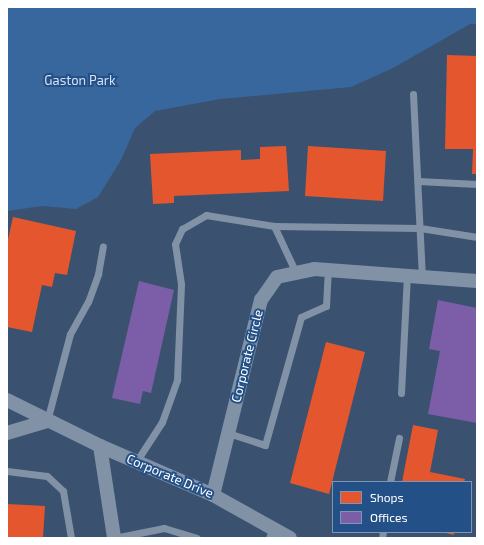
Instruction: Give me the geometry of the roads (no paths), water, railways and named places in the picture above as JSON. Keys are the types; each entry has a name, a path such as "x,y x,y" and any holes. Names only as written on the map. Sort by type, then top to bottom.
{"street":[{"name":"Corporate Circle","path":"213,494 261,300 277,277 314,268 477,281"},
{"name":"Corporate Drive","path":"7,400 100,446 213,494 271,532 290,538"},
{"path":"7,432 47,421"},
{"path":"100,446 114,538"}],"lane":[{"path":"413,94 422,277"},
{"path":"418,180 477,184"},
{"path":"136,462 162,422 177,380 181,284 175,244 182,229 206,215 274,226 420,228 477,237"},
{"path":"274,226 296,272"},
{"path":"47,421 70,334 96,281 103,246"},
{"path":"228,433 264,446 301,318 326,306 328,270"},
{"path":"401,392 407,276"},
{"path":"390,481 398,438"},
{"path":"7,471 47,476 63,491 71,538"},
{"path":"114,538 164,528 196,538"}],"park label":[{"name":"Gaston Park","path":"80,80"}]}
